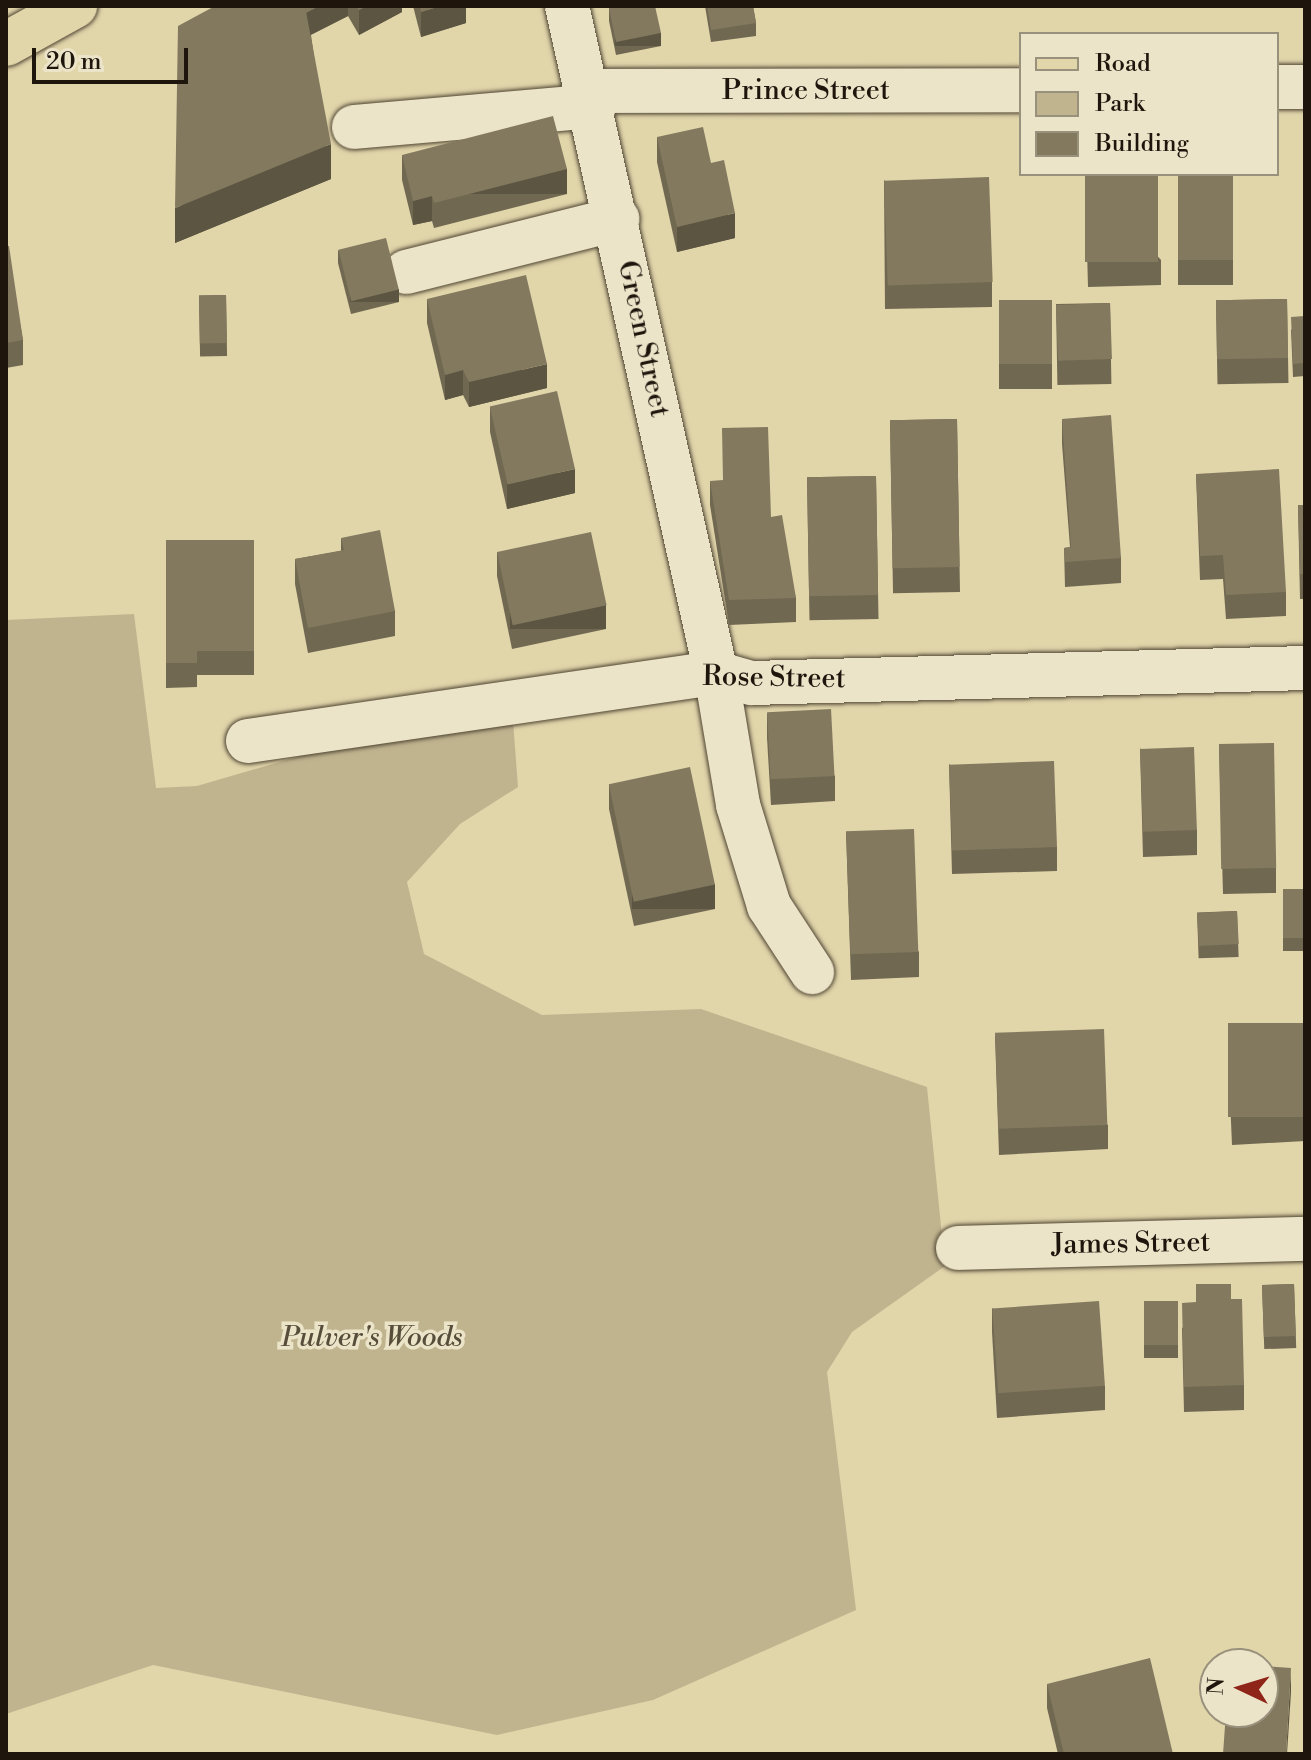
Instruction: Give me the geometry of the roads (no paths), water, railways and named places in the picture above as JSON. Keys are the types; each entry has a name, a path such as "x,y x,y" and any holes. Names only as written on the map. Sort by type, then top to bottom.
{"main road":[{"path":"6,44 63,9"}],"street":[{"name":"Green Street","path":"567,6 592,98 716,673 738,805 769,906 812,972"},
{"path":"1279,87 1305,87"},
{"name":"Prince Street","path":"354,127 592,98 1019,90"},
{"path":"406,272 617,219"},
{"name":"Rose Street","path":"248,741 716,673 752,683 1305,668"},
{"name":"James Street","path":"958,1248 1305,1239"}],"park label":[{"name":"Pulver's Woods","path":"372,1338"}]}
